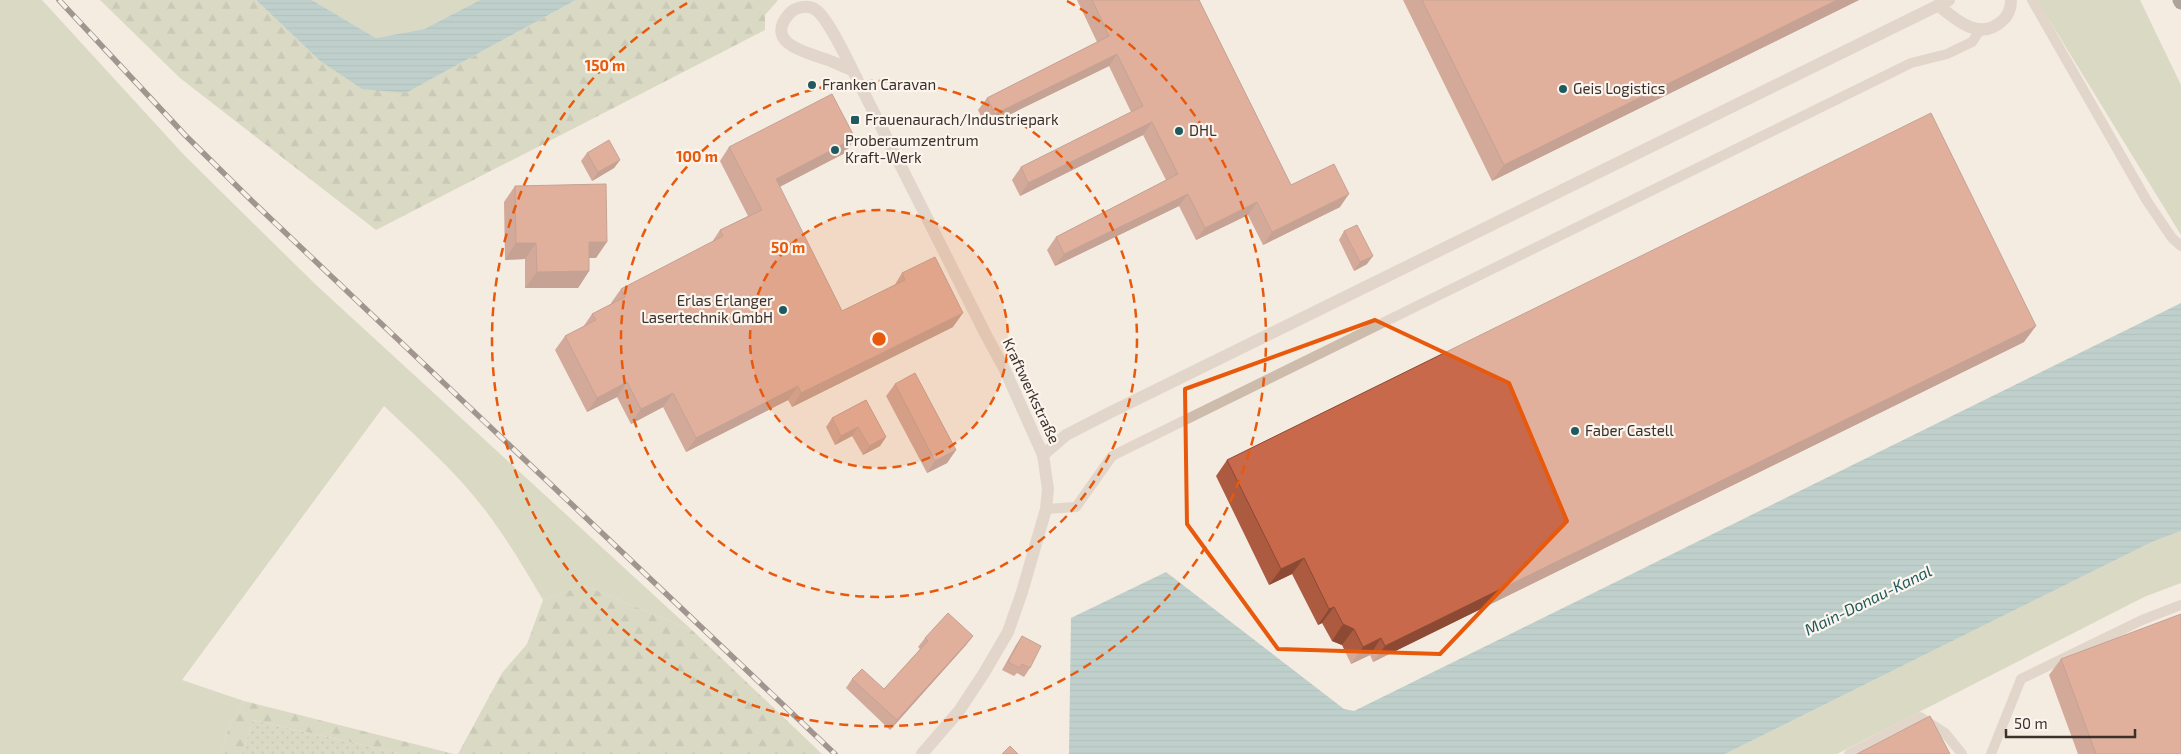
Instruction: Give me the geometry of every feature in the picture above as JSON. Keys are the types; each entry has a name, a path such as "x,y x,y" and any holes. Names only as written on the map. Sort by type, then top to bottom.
{"street":[{"path":"1044,455 1066,435 1544,197 1884,31 1944,3 1969,28 1980,30 1995,26 2003,20 2011,8 2011,0"},
{"name":"Kraftwerkstraße","path":"852,70 830,60 800,51 788,44 783,35 782,28 783,23 791,12 808,6 820,13 852,70 1005,370 1044,455 1048,489 1046,509 1025,583 1008,632 959,711 922,754"}],"lane":[{"path":"2032,0 2147,202 2172,238 2181,246"},
{"path":"1046,509 1076,507 1112,456 1912,63 1947,54 1972,42 1980,30"},
{"path":"1990,754 2021,679 2142,620 2181,605"},
{"path":"1849,754 1920,717 1945,733 1962,754"}],"highlighted area":[{"path":"1375,320 1509,383 1567,521 1440,654 1278,649 1187,524 1185,389"}],"green space":[{"path":"0,0 42,0 184,155 315,284 693,631 584,585 543,600 508,543 474,496 437,456 384,406 182,680 244,701 231,722 220,754 0,754"},
{"path":"100,0 256,0 319,60 406,93 576,0 778,0 765,15 765,30 376,230 180,78"},
{"path":"312,0 480,0 424,29 376,38"},
{"path":"2037,0 2140,0 2181,85 2181,235"},
{"path":"2181,531 2181,583 2144,597 1837,754 1725,754 2152,542"},
{"path":"584,585 693,631 822,754 458,754 502,673 527,644 543,600"},
{"path":"244,701 454,754 403,754 253,720 242,754 220,754 231,722"},
{"path":"253,720 403,754 242,754"}],"water":[{"path":"256,0 312,0 376,38 424,29 480,0 576,0 406,93 362,89 319,60"},
{"name":"Main-Donau-Kanal","path":"2181,303 2181,531 2152,542 1725,754 1069,754 1071,618 1166,572 1344,709 1354,711"}],"building":[{"name":"DHL","path":"1092,0 1199,0 1291,185 1334,164 1349,194 1272,232 1257,202 1205,228 1188,194 1064,254 1056,237 1178,174 1152,122 1028,183 1021,167 1143,106 1117,54 995,114 987,98 1109,36"},
{"name":"Geis Logistics","path":"1422,0 1837,0 1504,165"},
{"path":"832,94 855,138 776,179 842,311 905,280 902,273 935,257 963,313 801,393 798,386 696,438 673,393 641,409 627,382 597,398 565,336 596,320 592,314 625,297 621,289 723,236 720,230 762,210 729,147"},
{"name":"Faber Castell","path":"1931,113 2036,326 1385,646 1381,638 1363,647 1354,629 1343,624 1334,607 1329,609 1304,558 1281,569 1227,460"},
{"path":"609,140 620,160 598,172 587,153"},
{"path":"606,184 607,242 589,242 589,271 537,272 536,243 516,243 515,186"},
{"path":"1357,225 1373,256 1360,262 1344,231"},
{"path":"915,373 956,450 935,461 895,384"},
{"path":"866,400 886,437 869,446 858,427 841,436 832,418"},
{"path":"948,613 973,636 897,720 852,679 862,669 884,689 928,641 925,638"},
{"path":"2181,614 2181,754 2096,754 2061,659"},
{"path":"1022,636 1041,646 1030,668 1022,664 1020,668 1008,662"},
{"path":"1930,716 1950,754 1857,754"},
{"path":"1010,746 1018,754 1002,754"}],"railway":[{"path":"59,0 185,135 253,202 835,754"}],"place":[{"name":"Franken Caravan","path":"812,85"},
{"name":"Geis Logistics","path":"1563,89"},
{"name":"Frauenaurach/Industriepark","path":"855,120"},
{"name":"DHL","path":"1179,131"},
{"name":"Proberaumzentrum Kraft-Werk","path":"835,150"},
{"name":"Erlas Erlanger Lasertechnik GmbH","path":"783,310"},
{"name":"Faber Castell","path":"1575,431"}]}
